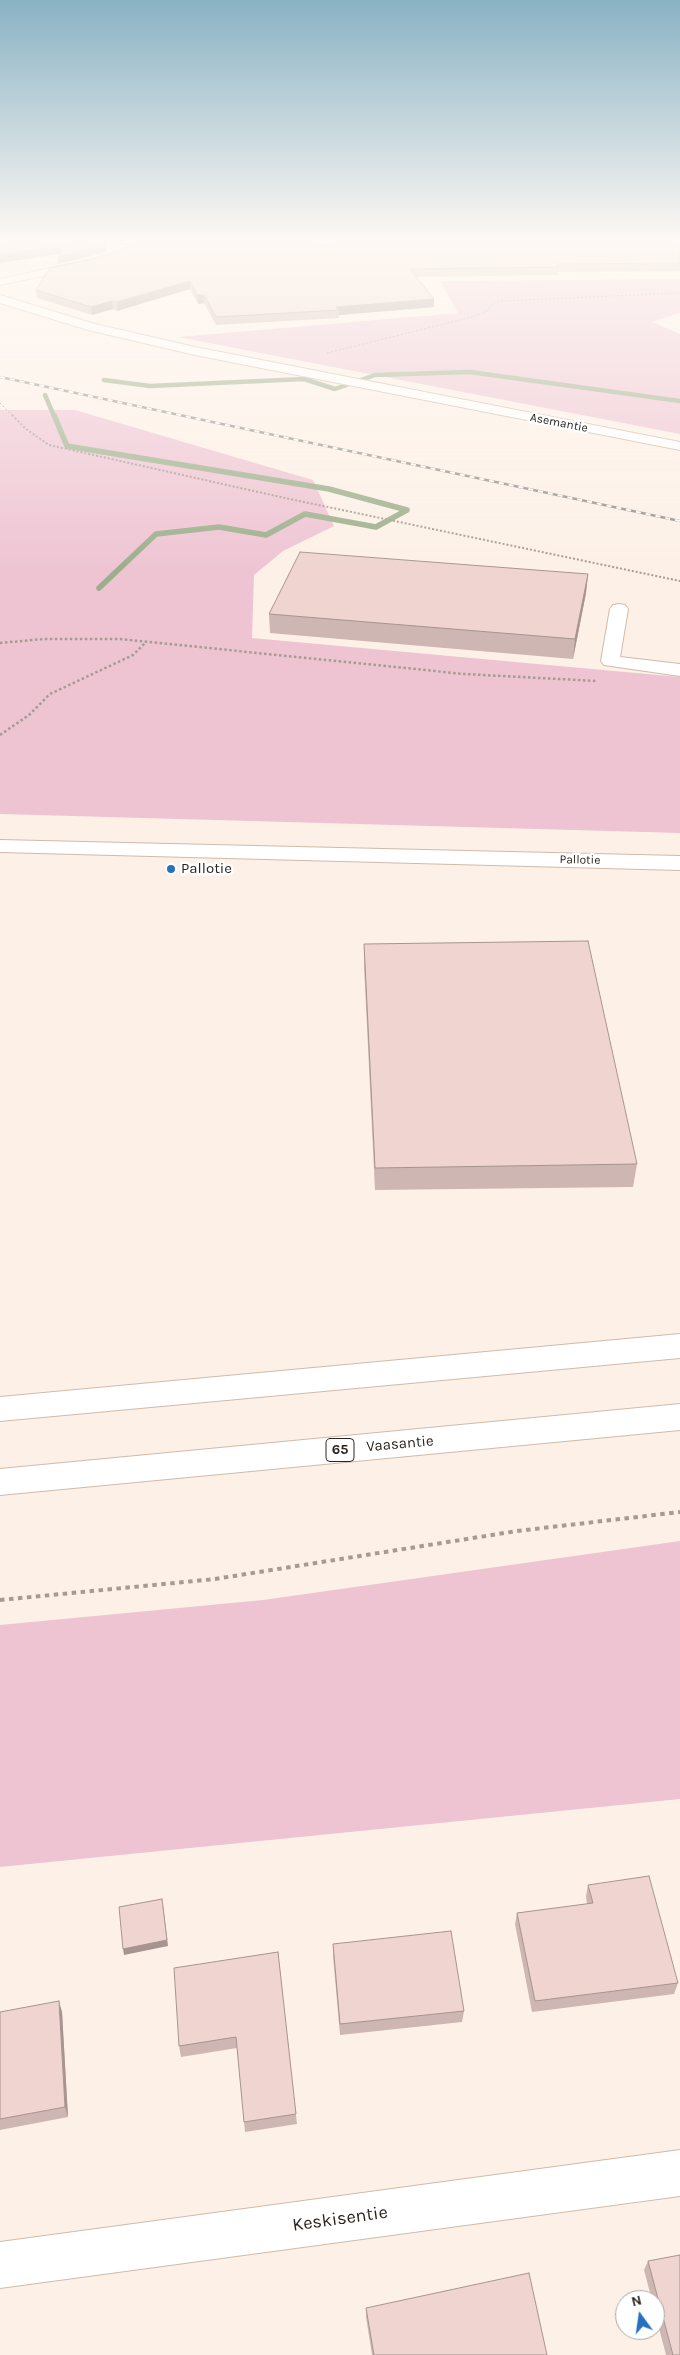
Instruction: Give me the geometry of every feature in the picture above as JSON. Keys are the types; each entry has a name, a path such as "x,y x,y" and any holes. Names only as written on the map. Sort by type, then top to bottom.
{"main road":[{"name":"Asemantie","path":"205,353 680,446"},
{"path":"619,609 610,661 680,670"},
{"name":"Pallotie","path":"0,846 680,863"},
{"path":"0,1409 680,1346"},
{"name":"Vaasantie","path":"0,1482 680,1417"},
{"name":"Keskisentie","path":"0,2265 680,2173"}],"path":[{"path":"323,354 327,353"},
{"path":"0,403 26,429 49,445 285,498 680,581"},
{"path":"0,643 72,639 120,639 464,674 602,681"},
{"path":"0,735 29,715 50,694 133,654 146,642"},
{"path":"0,1600 215,1579 517,1531 680,1512"}],"shaded area":[{"path":"260,353 680,353 680,434"},
{"path":"0,410 75,410 313,480 334,526 283,551 254,575 252,638 680,677 680,833 0,814"},
{"path":"680,1541 680,1799 0,1867 0,1625 263,1600"}],"building":[{"path":"300,552 588,574 575,639 269,614"},
{"path":"588,941 637,1164 375,1168 364,944"},
{"path":"649,1876 678,1983 535,2001 517,1913 593,1903 588,1885"},
{"path":"162,1899 167,1940 123,1949 119,1907"},
{"path":"451,1931 464,2011 340,2024 333,1944"},
{"path":"278,1952 296,2114 244,2122 236,2037 179,2046 174,1968"},
{"path":"59,2001 65,2107 0,2119 0,2012"},
{"path":"680,2255 680,2355 673,2355 665,2325 665,2290 656,2290 648,2261"},
{"path":"529,2273 547,2355 374,2355 366,2308"}],"waterway":[{"path":"104,380 150,386 304,379 335,389 375,375 470,372 680,401"},
{"path":"45,395 54,416"},
{"path":"54,415 67,446 329,489 407,510 376,527 305,514 266,535 219,527 156,534 99,588"}],"railway":[{"path":"0,377 680,521"}],"place":[{"name":"Pallotie","path":"171,869"}]}
